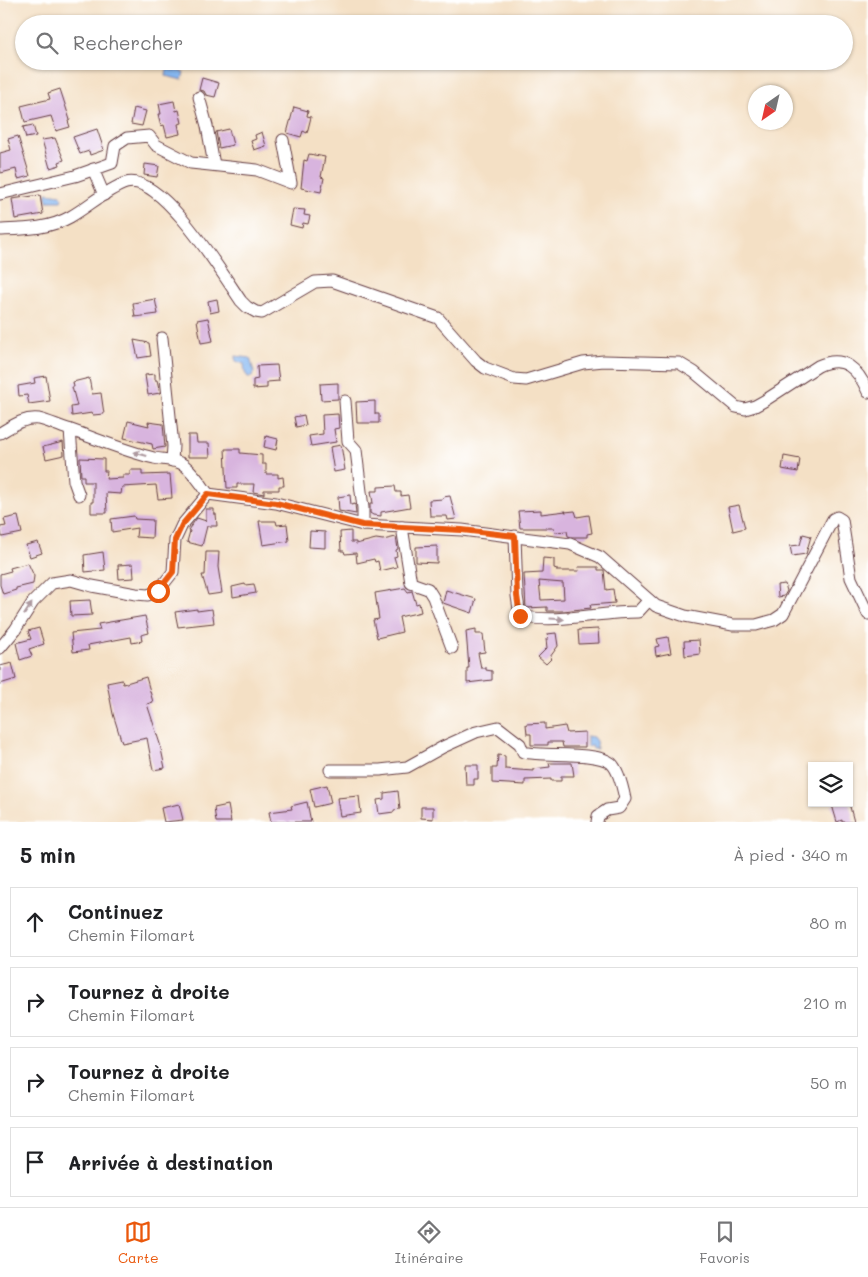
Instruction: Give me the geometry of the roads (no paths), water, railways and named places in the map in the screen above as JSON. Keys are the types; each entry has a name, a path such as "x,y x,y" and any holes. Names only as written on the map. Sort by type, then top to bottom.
{"street":[{"path":"199,97 207,126 214,165"},
{"path":"0,194 75,176 112,163 114,146 127,138 149,136 156,145 191,163 257,170 291,183 283,140"},
{"path":"93,169 104,195"},
{"path":"0,230 30,229 51,225 68,218 127,183 135,182 155,190 168,202 241,301 247,308 256,312 268,310 315,282 332,281 438,318 476,361 485,368 514,379 532,379 583,363 679,363 694,372 736,407 745,409 764,401 818,366 827,362 838,361 851,367 863,379 868,392"},
{"path":"162,338 173,446 172,461"},
{"path":"345,401 348,441 356,450 363,508 362,525"},
{"path":"0,433 28,419 39,419 118,448 183,465 198,478 208,494"},
{"path":"70,430 74,481 79,495"},
{"path":"208,494 276,503 362,525 462,530 570,544 600,557 656,606 685,616 733,625 756,625 774,620 783,614 833,518 837,517 842,520 851,578 868,614"},
{"path":"0,648 15,630 33,602 52,583 71,580 92,586 148,595 158,591 173,572 175,540 182,525 208,494"},
{"path":"402,527 411,583 428,589 433,597 452,648"},
{"path":"515,536 517,596 520,616 564,620 616,612 638,612 649,600"},
{"path":"330,770 380,770 407,767 443,747 476,732 498,727 520,744 523,752 595,757 612,764 621,781 626,799 620,808 607,810 598,816 597,822"}],"water":[{"path":"167,70 184,72 182,80 166,76"},
{"path":"47,193 61,195 61,201 47,201"},
{"path":"236,356 250,358 254,372 252,377 248,377 245,373 244,364 236,361"},
{"path":"587,736 593,737 596,741 597,749 593,749 592,746 587,747"}]}
